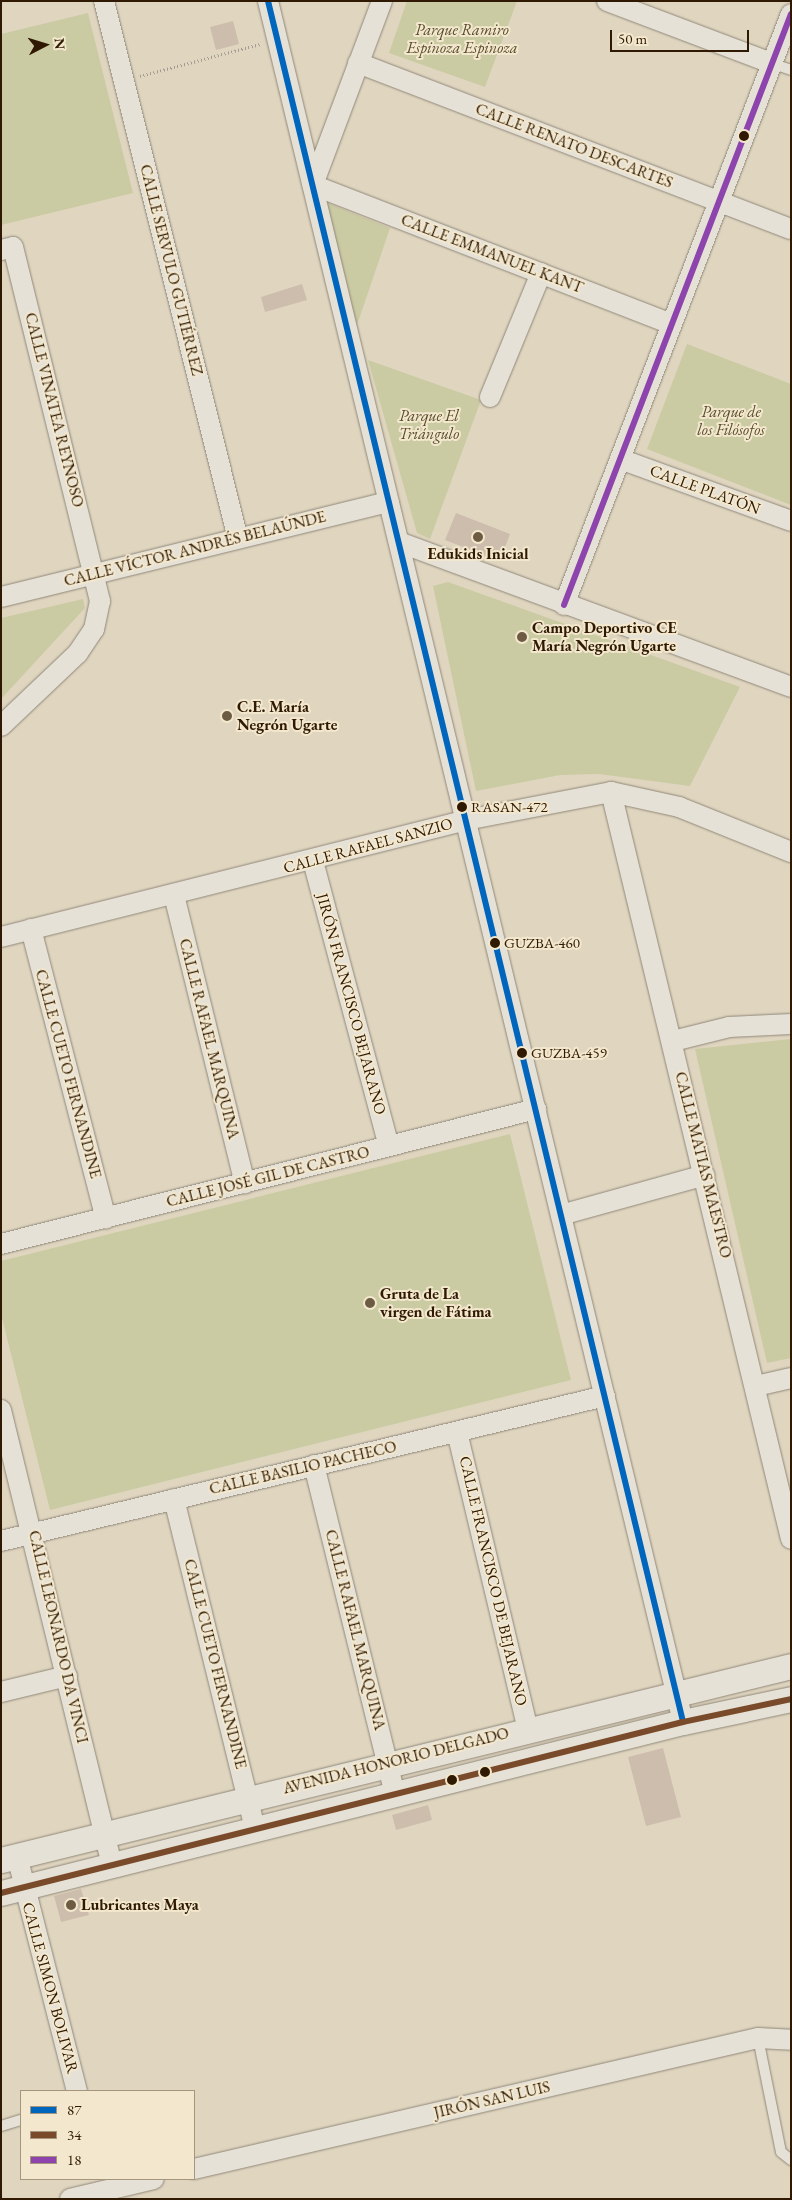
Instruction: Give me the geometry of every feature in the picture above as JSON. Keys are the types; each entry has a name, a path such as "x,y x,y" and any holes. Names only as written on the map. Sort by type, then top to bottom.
{"street":[{"name":"CALLE SERVULO GUTIÉRREZ","path":"104,1 238,539"},
{"path":"268,1 683,1722"},
{"path":"312,185 382,1"},
{"path":"608,1 771,63"},
{"path":"564,604 791,14"},
{"name":"CALLE RENATO DESCARTES","path":"358,63 791,229"},
{"name":"CALLE EMMANUEL KANT","path":"312,185 672,324"},
{"name":"CALLE VINATEA REYNOSO","path":"1,726 37,697 78,654 94,629 100,601 95,574 7,248"},
{"path":"490,397 541,273"},
{"name":"CALLE PLATÓN","path":"620,458 791,521"},
{"name":"CALLE VÍCTOR ANDRÉS BELAÚNDE","path":"1,597 389,502"},
{"path":"399,542 791,687"},
{"name":"CALLE RAFAEL SANZIO","path":"1,937 313,861 466,820 611,792 679,807 791,852"},
{"name":"CALLE MATIAS MAESTRO","path":"611,792 673,1041 790,1535"},
{"name":"JIRÓN FRANCISCO BEJARANO","path":"313,861 389,1146"},
{"name":"CALLE RAFAEL MARQUINA","path":"174,895 245,1183"},
{"name":"CALLE CUETO FERNANDINE","path":"31,930 106,1218"},
{"path":"673,1041 729,1027 791,1024"},
{"name":"CALLE JOSÉ GIL DE CASTRO","path":"1,1244 536,1110"},
{"path":"561,1215 705,1176"},
{"path":"756,1386 791,1378"},
{"name":"CALLE BASILIO PACHECO","path":"1,1541 604,1396"},
{"name":"CALLE LEONARDO DA VINCI","path":"1,1410 33,1533 112,1864"},
{"name":"CALLE FRANCISCO DE BEJARANO","path":"457,1432 528,1729"},
{"name":"CALLE RAFAEL MARQUINA","path":"314,1465 389,1764 395,1795"},
{"name":"CALLE CUETO FERNANDINE","path":"174,1499 256,1829"},
{"name":"AVENIDA HONORIO DELGADO","path":"9,1858 248,1797 791,1666"},
{"path":"1,1692 67,1676"},
{"name":"AVENIDA HONORIO DELGADO","path":"13,1890 683,1722 791,1699"},
{"name":"CALLE SIMON BOLIVAR","path":"9,1858 13,1890 77,2090"},
{"name":"JIRÓN SAN LUIS","path":"195,2169 758,2038 791,2040"},
{"path":"70,2199 103,2189 149,2180"}],"lane":[{"path":"771,63 791,70"},
{"path":"758,2038 781,2152 791,2160"},
{"path":"1,2126 20,2120"}],"path":[{"path":"123,80 278,39"}],"green space":[{"name":"Parque Ramiro Espinoza Espinoza","path":"407,1 517,1 485,87 389,53"},
{"path":"88,13 133,193 1,225 1,34"},
{"path":"320,200 390,228 355,331"},
{"name":"Parque de los Filósofos","path":"687,344 791,384 791,505 647,449"},
{"name":"Parque El Triángulo","path":"368,360 481,400 430,539 417,533"},
{"name":"Campo Deportivo CE María Negrón Ugarte","path":"448,582 740,687 690,786 599,774 560,775 476,791 433,586"},
{"path":"83,599 85,608 1,699 1,618"},
{"path":"791,1039 791,1358 767,1363 695,1049"},
{"path":"510,1134 571,1380 50,1510 1,1314 1,1261"}],"building":[{"path":"233,21 239,44 216,50 210,27"},
{"path":"302,284 307,300 265,312 261,297"},
{"name":"Edukids Inicial","path":"456,513 510,534 500,561 445,540"},
{"path":"663,1748 681,1817 646,1826 628,1757"},
{"path":"428,1805 432,1820 396,1830 392,1815"},
{"name":"Lubricantes Maya","path":"81,1889 89,1915 61,1922 54,1896"}],"transit line":[{"name":"87","path":"268,1 683,1722"},
{"name":"18","path":"564,605 791,14"},
{"name":"34","path":"1,1893 683,1722 791,1699"}],"place":[{"name":"Edukids Inicial","path":"478,537"},
{"name":"Campo Deportivo CE María Negrón Ugarte","path":"522,637"},
{"name":"C.E. María Negrón Ugarte","path":"227,716"},
{"name":"RASAN-472","path":"462,807"},
{"name":"GUZBA-460","path":"495,943"},
{"name":"GUZBA-459","path":"522,1053"},
{"name":"Gruta de La virgen de Fátima","path":"370,1303"},
{"name":"Lubricantes Maya","path":"71,1905"}]}
